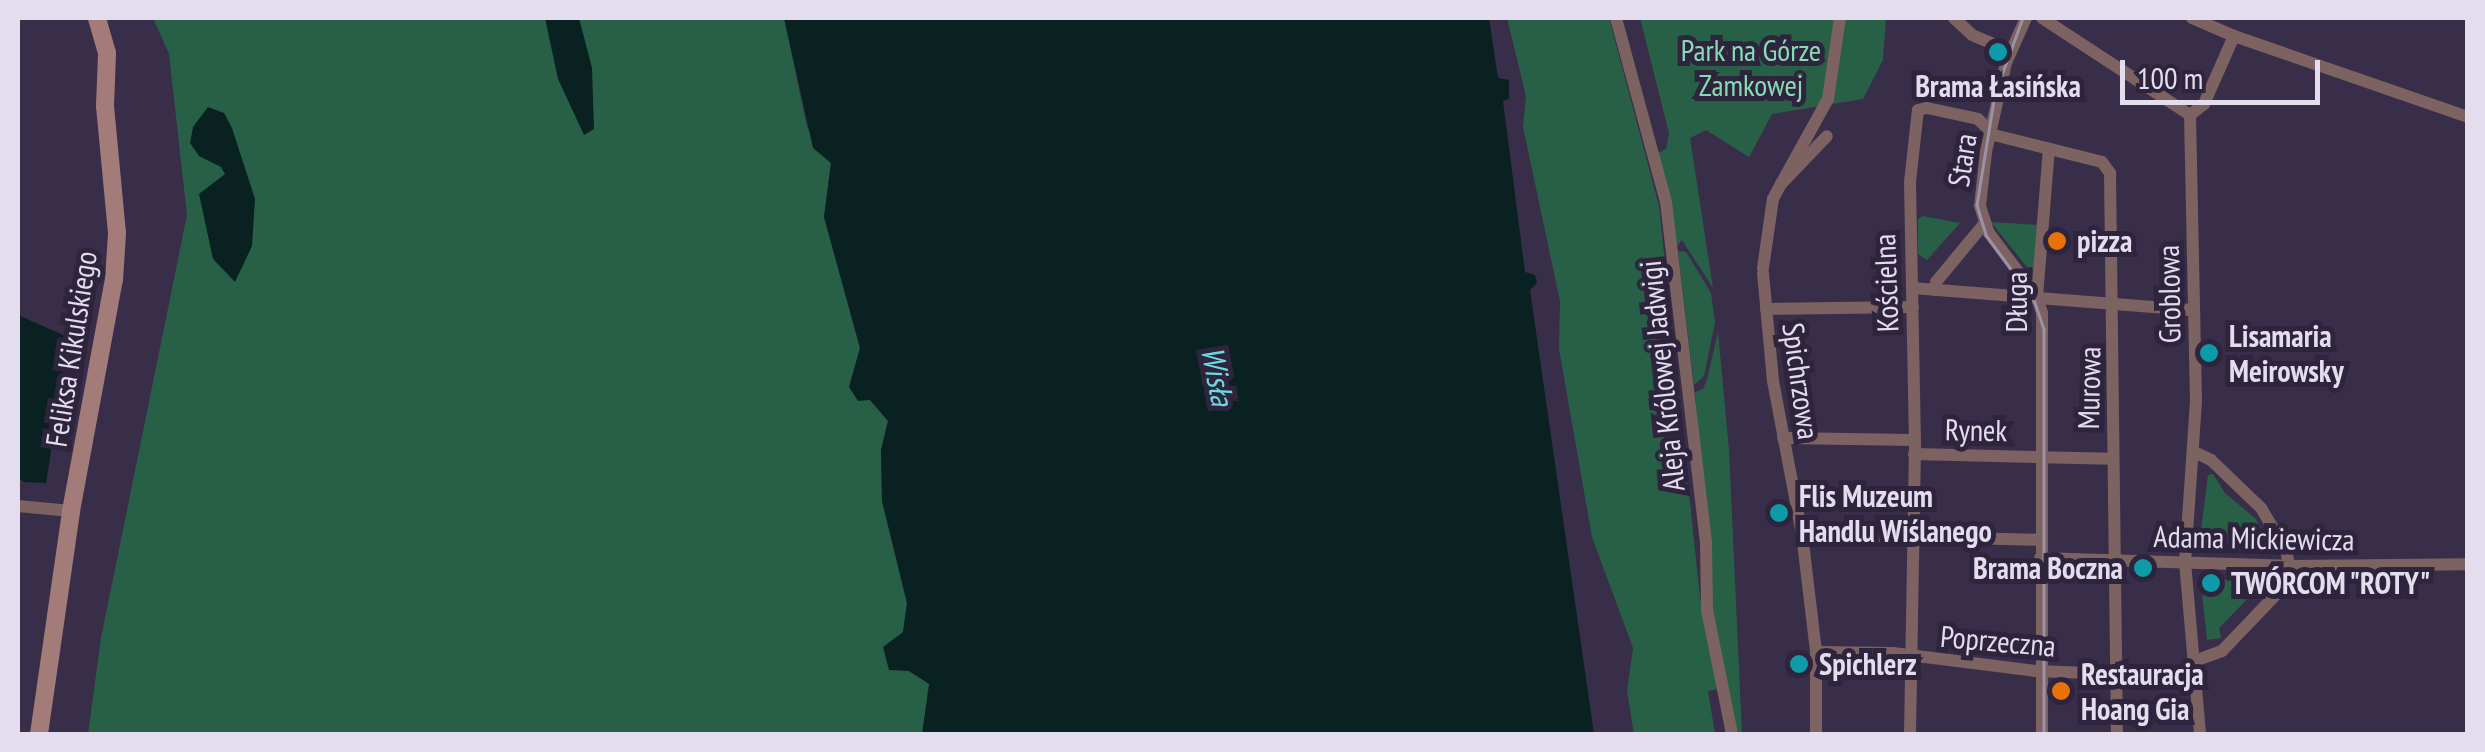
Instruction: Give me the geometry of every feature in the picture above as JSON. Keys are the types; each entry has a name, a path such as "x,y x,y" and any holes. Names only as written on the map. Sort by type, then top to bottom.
{"main road":[{"name":"Feliksa Kikulskiego","path":"38,734 71,512 114,280 118,233 105,106 107,52 98,18"}],"street":[{"name":"Aleja Królowej Jadwigi","path":"1616,18 1666,202 1706,544 1707,610 1732,734"},
{"path":"1781,184 1828,99 1840,18"},
{"path":"1954,18 1972,35 2010,52"},
{"name":"Stara","path":"2026,18 2010,52 1990,132 1980,196 1984,224 2037,298"},
{"path":"2042,18 2190,115 2204,104 2234,36"},
{"path":"2192,18 2468,117"},
{"name":"Murowa","path":"1918,110 1978,119 1990,132 2102,162 2110,173 2115,306 2112,458 2117,734"},
{"name":"Kościelna","path":"1914,447 1910,182 1918,110"},
{"name":"Groblowa","path":"2190,115 2194,452 2185,562 2200,734"},
{"name":"Spichrzowa","path":"1816,734 1816,652 1802,534 1783,438 1763,270 1768,216 1781,184 1827,136"},
{"name":"Długa","path":"2040,457 2042,313 2037,298 2049,148"},
{"path":"1935,290 1936,282 1984,224"},
{"path":"1912,288 2194,310"},
{"path":"1766,309 1913,307"},
{"path":"1783,438 1914,447"},
{"name":"Rynek","path":"1910,734 1914,447 2040,457 2042,734"},
{"path":"2194,452 2211,460 2261,508 2286,550 2289,566 2288,582 2222,651 2195,661"},
{"path":"2040,457 2112,458"},
{"path":"18,506 71,512"},
{"path":"1802,534 1914,535 2040,550"},
{"name":"Adama Mickiewicza","path":"2040,550 2115,561 2289,566 2468,564"},
{"name":"Poprzeczna","path":"1816,652 1893,653 2041,671 2116,674"}],"green space":[{"path":"153,18 784,18 807,127 831,163 824,217 860,348 849,387 870,400 888,421 881,450 882,501 907,603 903,632 909,671 930,684 922,734 88,734 101,638 187,215 169,54"},
{"path":"1507,18 1609,18 1659,206 1700,598 1718,689 1708,691 1715,734 1634,734 1627,691 1633,648 1592,537 1559,349 1560,301 1523,127 1526,96"},
{"name":"Park na Górze Zamkowej","path":"1640,18 1886,18 1883,60 1863,99 1772,114 1749,157 1706,130 1690,138 1713,288 1682,240 1677,246 1658,153 1666,149 1669,133"},
{"path":"1922,216 1960,223 1927,260 1918,254 1918,220"},
{"path":"1991,222 2037,225 2034,269 2027,267"},
{"path":"1678,251 1686,252 1711,293 1715,322 1704,376 1694,385"},
{"path":"1718,332 1729,450 1742,734 1737,734 1713,623 1695,392 1703,389 1707,379"},
{"path":"2213,474 2225,493 2256,519 2264,544 2209,544 2201,531 2208,475"},
{"path":"2214,579 2267,579 2219,628 2221,638 2207,640 2201,583 2212,584"}],"water":[{"path":"545,18 579,18 592,68 594,129 584,135 558,79"},
{"name":"Wisła","path":"784,18 1489,18 1498,78 1509,80 1509,99 1503,101 1525,272 1535,275 1537,283 1530,290 1594,734 922,734 929,684 909,671 889,670 883,647 903,632 907,603 882,501 881,450 888,421 870,400 858,401 849,387 860,348 824,217 831,163 813,148"},
{"path":"208,107 224,113 232,128 255,199 252,246 235,282 213,259 199,194 225,174 221,167 199,156 190,143 193,127"},
{"path":"18,315 63,335 68,344 46,483 24,482 18,477"}],"tram line":[{"path":"2023,18 1995,94 1977,205 1986,235 2034,300 2044,329 2044,734"}],"place":[{"name":"Brama Łasińska","path":"1998,52"},
{"name":"pizza","path":"2057,241"},
{"name":"Lisamaria Meirowsky","path":"2209,353"},
{"name":"Flis Muzeum Handlu Wiślanego","path":"1779,513"},
{"name":"Brama Boczna","path":"2143,568"},
{"name":"TWÓRCOM \"ROTY\"","path":"2211,583"},
{"name":"Spichlerz","path":"1799,664"},
{"name":"Restauracja Hoang Gia","path":"2061,691"}]}
